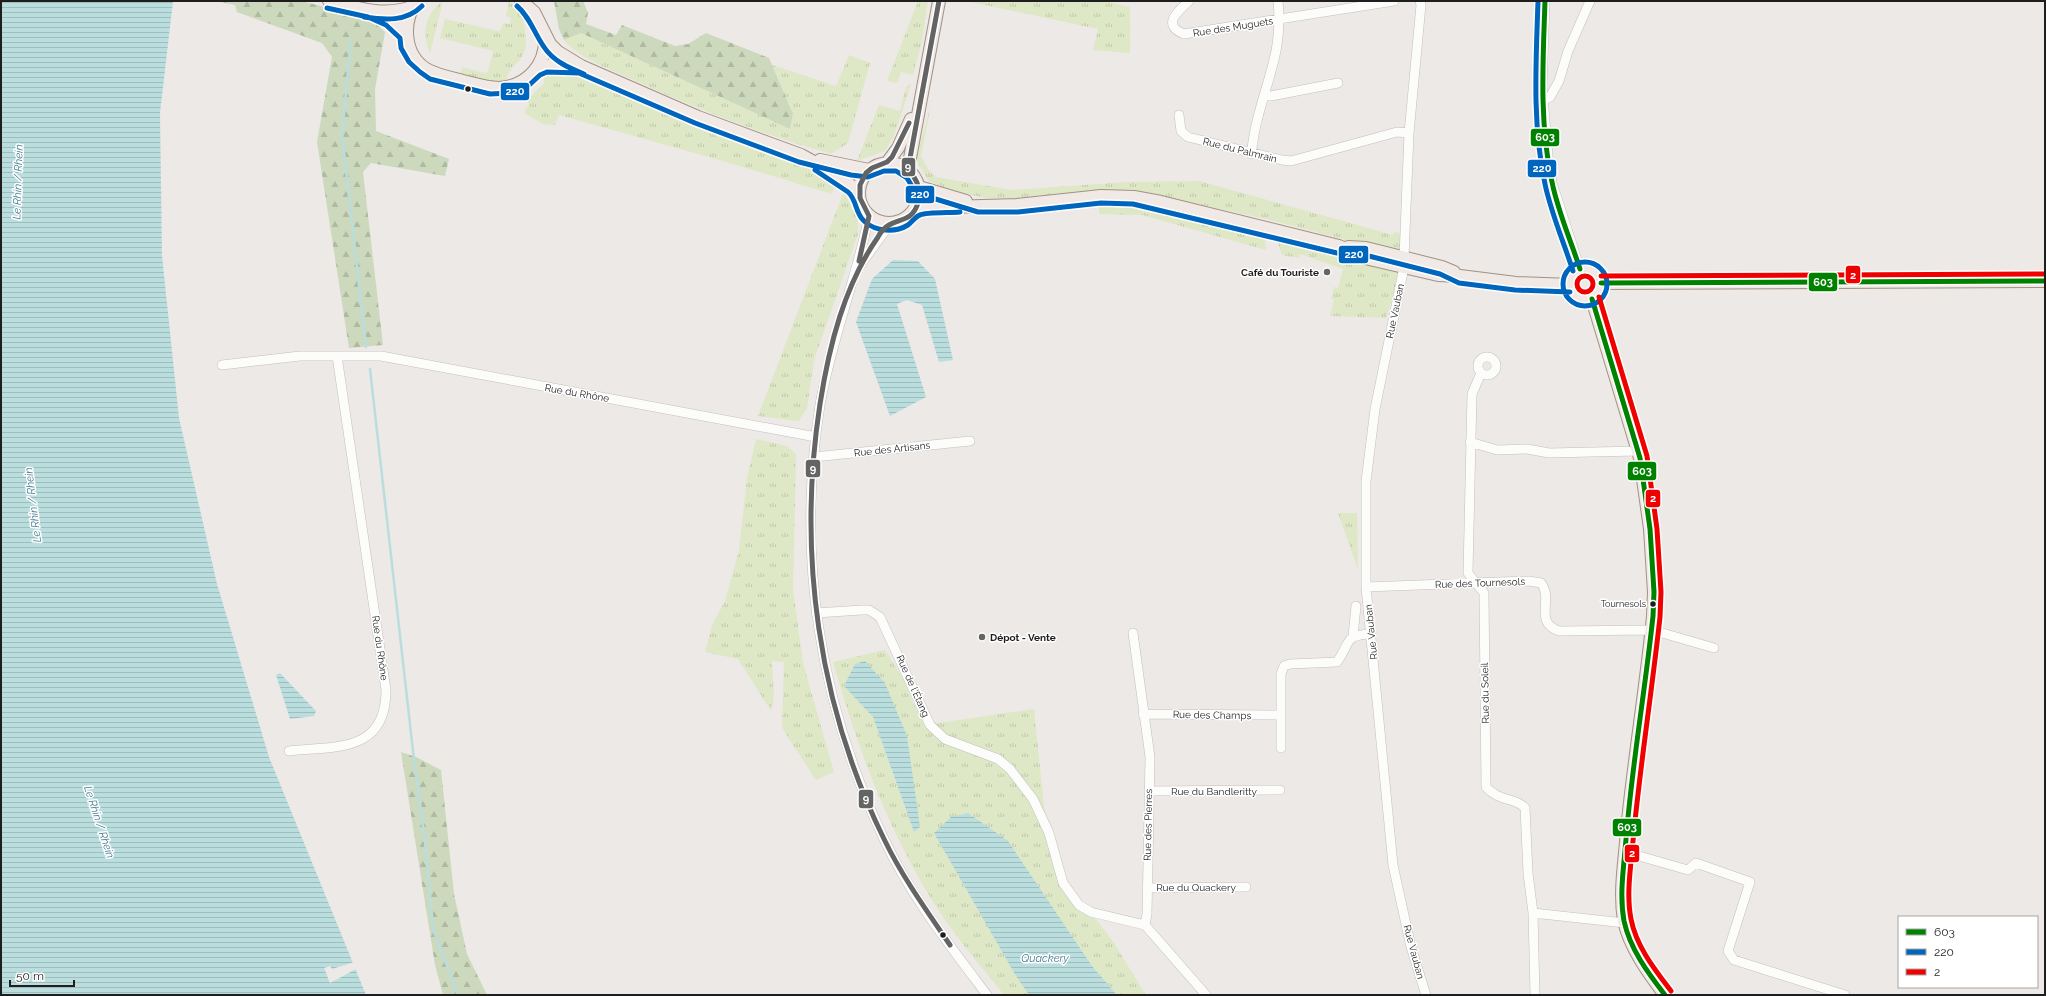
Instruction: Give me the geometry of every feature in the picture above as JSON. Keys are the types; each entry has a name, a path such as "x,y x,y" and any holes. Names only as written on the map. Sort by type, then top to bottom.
{"main road":[{"path":"330,1 372,11 390,13 414,4"},
{"path":"521,1 534,12 550,44 558,52 581,66 698,117 801,155 869,170"},
{"path":"908,169 922,90 930,60 939,1"},
{"path":"414,4 406,34 408,44 420,64 432,72 451,78 498,88 522,82 536,69 543,54 545,35"},
{"path":"372,11 391,20 406,34"},
{"path":"536,69 555,64 581,66"},
{"path":"887,163 898,148 922,90"},
{"path":"801,155 841,177 859,193"},
{"path":"887,163 898,164 908,169 915,177 919,187 920,198 916,208 905,220 890,224 879,222 869,216 861,206 859,193 862,180 869,170 878,165 887,163"},
{"path":"919,187 979,205"},
{"path":"916,208 1016,205 1101,196 1134,197 1161,202 1339,246 1366,248 1404,263 1442,267 1460,276 1516,284 1570,285"},
{"path":"1580,269 1592,270 1600,278 1601,283 1599,292 1592,299 1582,300 1577,298 1571,290 1570,285 1573,275 1580,269"},
{"path":"1601,283 2045,282"},
{"path":"1592,299 1638,451 1646,489 1654,592 1652,630 1621,898 1625,923 1633,946 1649,975 1665,995"}],"street":[{"name":"Rue des Muguets","path":"1189,1 1177,12 1172,20 1178,32 1184,34 1280,20"},
{"path":"1251,154 1257,121 1275,61 1280,20 1278,1"},
{"path":"1280,20 1394,1"},
{"name":"Rue Vauban","path":"1420,1 1421,5 1409,133 1404,263 1375,409 1366,481 1366,587 1393,865 1411,947 1426,995"},
{"path":"1545,1 1543,100 1552,183 1580,269"},
{"path":"1543,100 1550,97 1560,81 1568,51 1590,1"},
{"path":"1264,95 1271,96 1338,83"},
{"name":"Rue du Palmrain","path":"1179,115 1181,130 1188,137 1251,154 1291,160 1397,132 1409,133"},
{"path":"869,216 856,272 839,322 828,364 816,437 811,529 811,572 816,613 823,658 846,744 860,783 884,840 910,885 957,955 987,995"},
{"path":"856,272 870,249 890,224"},
{"name":"Rue du Rhône","path":"222,365 300,356 381,356 816,437"},
{"name":"Rue du Rhône","path":"289,751 350,745 364,740 371,735 384,715 386,703 386,690 338,356"},
{"name":"Rue du Soleil","path":"1481,373 1472,394 1468,573 1484,593 1486,787 1492,794 1508,801 1520,803 1525,808 1528,872 1532,913 1535,995"},
{"name":"Rue des Artisans","path":"814,457 970,441"},
{"path":"1470,442 1497,450 1527,449 1549,453 1638,451"},
{"name":"Rue des Tournesols","path":"1366,587 1529,581 1540,583 1544,587 1546,622 1551,628 1559,632 1652,630 1714,648"},
{"path":"1353,636 1356,606"},
{"name":"Rue de l'Étang","path":"816,613 869,610 880,617 930,725 945,740 998,759 1010,769 1033,799 1049,833 1063,882 1079,905 1091,912 1145,925"},
{"name":"Rue des Pierres","path":"1133,634 1150,757 1145,925"},
{"path":"1281,748 1281,674 1284,666 1290,664 1337,662 1345,652 1347,642 1353,636 1371,634"},
{"name":"Rue des Champs","path":"1143,714 1280,715"},
{"name":"Rue du Bandleritty","path":"1148,791 1280,790"},
{"path":"1626,852 1688,870 1696,863 1750,882 1728,951 1734,960 1845,995"},
{"name":"Rue du Quackery","path":"1147,888 1246,887"},
{"path":"1532,913 1625,923"},
{"path":"1145,925 1206,995"}],"green space":[{"path":"215,1 301,1 370,18 385,32 375,89 376,131 449,159 445,176 371,163 363,172 383,345 349,348 317,142 332,57 322,43 237,12 235,5"},
{"path":"443,1 430,53 427,46 425,31 426,24 432,12"},
{"path":"554,1 583,1 588,13 586,24 616,35 622,25 675,46 688,44 706,33 769,58 793,114 790,129 581,33 564,40 559,29"},
{"path":"918,1 928,1 922,41 913,75 901,72 897,83 887,81"},
{"path":"966,1 1105,1 1130,7 1130,53 1093,50 1098,29"},
{"path":"509,2 525,8 523,19 526,43 522,56 508,73 506,84 460,77 462,67 485,73 488,71 493,51 440,38 445,19 498,31 501,30 503,23 510,24 511,18 506,16"},
{"path":"581,33 790,129 793,114 772,65 836,86 849,55 870,63 848,143 831,154 728,120 603,67 577,52 564,40"},
{"path":"564,74 592,80 799,162 818,171 835,185 832,194 723,161 559,115 555,125 543,124 524,113 529,104 527,100 544,83 544,77"},
{"path":"911,84 894,136 885,151 857,161 879,105 900,111 906,87"},
{"path":"931,105 921,156 928,169 936,177 1011,190 1127,182 1199,181 1393,235 1394,232 1401,233 1401,248 1397,253 1266,219 1156,195 1125,190 1098,190 1011,199 985,198 941,188 940,185 929,182 916,159"},
{"path":"844,191 858,221 858,234 814,360 807,408 799,421 758,416"},
{"path":"1113,202 1138,203 1208,218 1255,233 1265,240 1266,250 1142,215 1099,214 1099,205"},
{"path":"1276,236 1389,266 1398,273 1398,281 1386,318 1330,316 1334,299 1331,299 1334,287 1338,288 1343,269 1300,254 1299,258 1282,255"},
{"path":"756,439 787,446 796,454 793,589 803,663 834,772 816,780 782,728 784,662 772,661 774,697 771,711 738,659 705,652 712,625 725,601 739,550 747,478"},
{"path":"1338,513 1357,513 1358,569"},
{"path":"885,650 904,680 912,701 925,725 1034,709 1044,807 1055,867 1112,940 1146,995 1117,995 1092,966 1016,976 1029,995 1004,995 947,923 910,862 894,830 866,764 833,662","holes":["845,686 907,736 914,832 873,717"]},
{"path":"401,752 416,757 441,770 454,894 467,954 487,995 443,995 435,965"}],"water":[{"name":"Le Rhin / Rhein","path":"1,1 173,1 160,113 162,256 179,418 217,584 269,757 366,995 1,995"},
{"path":"893,260 918,261 935,279 953,360 939,362 922,305 907,300 897,304 926,397 890,416 856,322 872,279"},
{"path":"865,661 885,683 907,736 920,827 914,832 873,717 844,686 855,664"},
{"path":"280,673 316,711 314,716 290,719 276,675"},
{"name":"Quackery","path":"968,813 1008,841 1092,966 1117,995 1029,995 1016,976 934,833 951,817"}],"pier":[{"path":"354,962 356,969 330,983 324,968 330,966 332,969"}],"waterway":[{"path":"351,39 342,134 366,347"},
{"path":"370,369 413,751 425,841 433,929 458,995"}],"transit line":[{"name":"9","path":"939,1 908,169 918,185 918,203 916,209 910,216 889,225 880,234 866,256 847,296 833,339 820,404 813,460 811,516 813,572 819,628 829,683 843,737 862,790 892,855 907,881 950,945"},
{"name":"220","path":"1538,1 1536,47 1538,139 1545,184 1573,271"},
{"name":"603","path":"1545,1 1543,92 1545,137 1548,160 1558,204 1580,269"},
{"name":"220","path":"364,17 395,19 409,15 422,6"},
{"name":"220","path":"517,6 529,20 548,52 567,67 584,74"},
{"name":"220","path":"327,8 368,17 386,25 400,38 401,48 409,62 430,79 490,94 511,93 526,88 540,75 547,72 579,73 695,123 799,162 851,175 868,177 884,171 896,171 907,178 916,193 978,212 1018,212 1101,203 1133,204 1337,253 1365,255 1440,274 1459,283 1515,290 1570,292"},
{"name":"9","path":"859,261 869,216 860,198 860,185 866,173 872,168 887,162 892,157 909,123"},
{"name":"220","path":"815,170 848,192 851,195 861,218 869,225 880,229 892,230 903,228 918,216 923,214 960,212"},
{"name":"220","path":"1581,262 1589,262 1594,263 1601,268 1606,275 1607,284 1606,293 1601,300 1594,305 1581,306 1573,303 1566,296 1563,288 1563,280 1566,272 1573,265 1581,262"},
{"name":"2","path":"1601,276 2045,274"},
{"name":"2","path":"1582,276 1588,276 1593,281 1593,284 1591,290 1588,292 1582,292 1577,287 1577,281 1582,276"},
{"name":"603","path":"1601,283 2045,281"},
{"name":"2","path":"1599,297 1647,456 1657,529 1661,592 1660,617 1636,813 1629,880 1629,900 1633,929 1637,939 1647,957 1671,991"},
{"name":"603","path":"1592,299 1640,458 1650,529 1654,592 1653,616 1629,811 1622,880 1622,901 1624,921 1635,951 1665,995"}],"place":[{"name":"Café du Touriste","path":"1327,272"},
{"name":"Tournesols","path":"1653,604"},
{"name":"Dépot - Vente","path":"982,637"}]}
